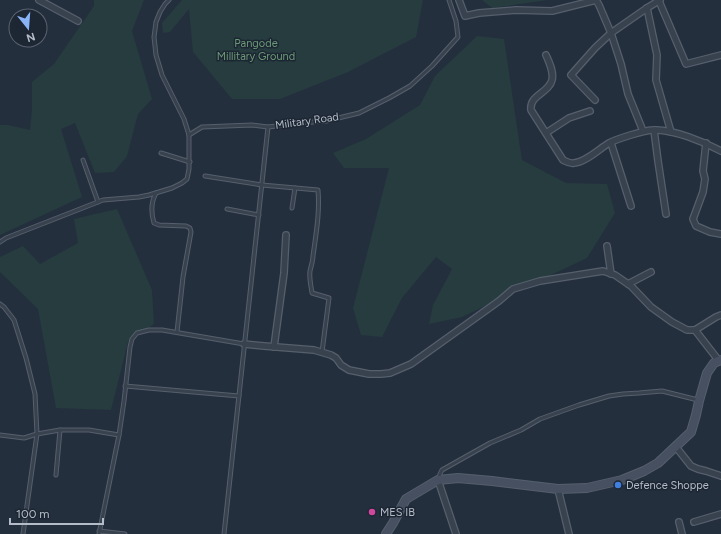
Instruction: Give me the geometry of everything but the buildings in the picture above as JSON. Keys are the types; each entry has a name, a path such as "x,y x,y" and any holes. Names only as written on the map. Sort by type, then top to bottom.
{"main road":[{"path":"386,534 406,499 438,480 458,478 558,489 587,488 622,480 644,471 658,463 691,432 696,416 698,400 707,373 714,363 720,361"}],"street":[{"path":"39,0 78,21"},
{"path":"459,0 465,16 479,13 516,10 552,11 596,0 611,33 621,64 628,94 644,132"},
{"path":"595,100 571,75 595,48 611,33 660,0 686,64 721,55"},
{"path":"647,8 657,55 656,80 671,132"},
{"path":"546,55 552,74 552,79 550,84 532,101 531,110 563,160 570,163 576,163 611,142 654,130 671,132 706,143 721,151"},
{"path":"546,133 569,118 590,111"},
{"path":"654,130 666,214"},
{"path":"611,142 631,206"},
{"path":"706,143 703,171 705,179 703,192 694,219 696,226 710,232 721,234"},
{"path":"274,347 284,273 286,236"},
{"path":"608,246 611,274"},
{"path":"244,344 314,350 331,355 336,358 341,365 349,370 369,374 390,373 411,364 514,289 540,281 603,271 615,275 628,284 651,307 672,322 687,330 695,330 721,315"},
{"path":"628,284 651,272"},
{"path":"695,330 720,361"},
{"path":"676,447 690,466 698,470 721,476"},
{"path":"438,480 456,534"},
{"path":"558,489 569,534"},
{"path":"694,522 721,514"},
{"path":"679,522 682,534"}],"lane":[{"path":"0,242 6,238 98,202 108,199 139,197 156,193 172,188 187,179 190,169 189,136 184,119 162,75 156,55 154,37 156,22 160,12 169,0"},
{"name":"Military Road","path":"189,136 202,127 252,125 268,127 326,121 359,113 389,98 410,86 432,66 458,37 456,21 449,0"},
{"path":"224,534 268,127"},
{"path":"162,153 190,162"},
{"path":"83,160 98,202"},
{"path":"205,176 262,185 318,190 319,201 310,284 312,293 329,298 322,352"},
{"path":"292,208 295,188"},
{"path":"156,193 154,196 151,215 154,223 159,225 186,226 190,228 191,232 183,277 177,332"},
{"path":"227,209 259,215"},
{"path":"0,304 14,320 35,394 37,434 23,534"},
{"path":"125,534 99,533 119,435 132,339 137,333 155,330 177,332 244,344"},
{"path":"125,386 239,396"},
{"path":"438,480 442,470 490,443 520,430 540,419 579,405 609,396 662,391 698,400"},
{"path":"56,474 60,430"},
{"path":"0,435 24,438 60,430 89,430 119,435"}],"green space":[{"path":"94,0 144,0 132,31 152,99 138,114 127,156 114,172 95,173 75,123 61,129 82,197 0,235 0,125 8,125 30,130 32,82 54,64 94,6"},
{"name":"Pangode Millitary Ground","path":"182,0 423,0 416,37 348,72 280,99 232,99 193,52 189,9 170,32 163,33 162,23"},
{"path":"482,0 547,0 492,8"},
{"path":"477,36 504,39 522,160 566,183 607,184 615,213 587,258 462,317 429,324 433,305 452,269 436,257 402,298 382,337 361,335 353,308 389,168 344,168 333,153 366,139 420,105 435,76"},
{"path":"117,209 152,290 154,324 128,342 111,410 56,408 38,309 0,272 0,257 23,246 40,264 78,243 74,219"}],"place":[{"name":"Defence Shoppe","path":"618,485"},
{"name":"MES IB","path":"372,512"}]}
